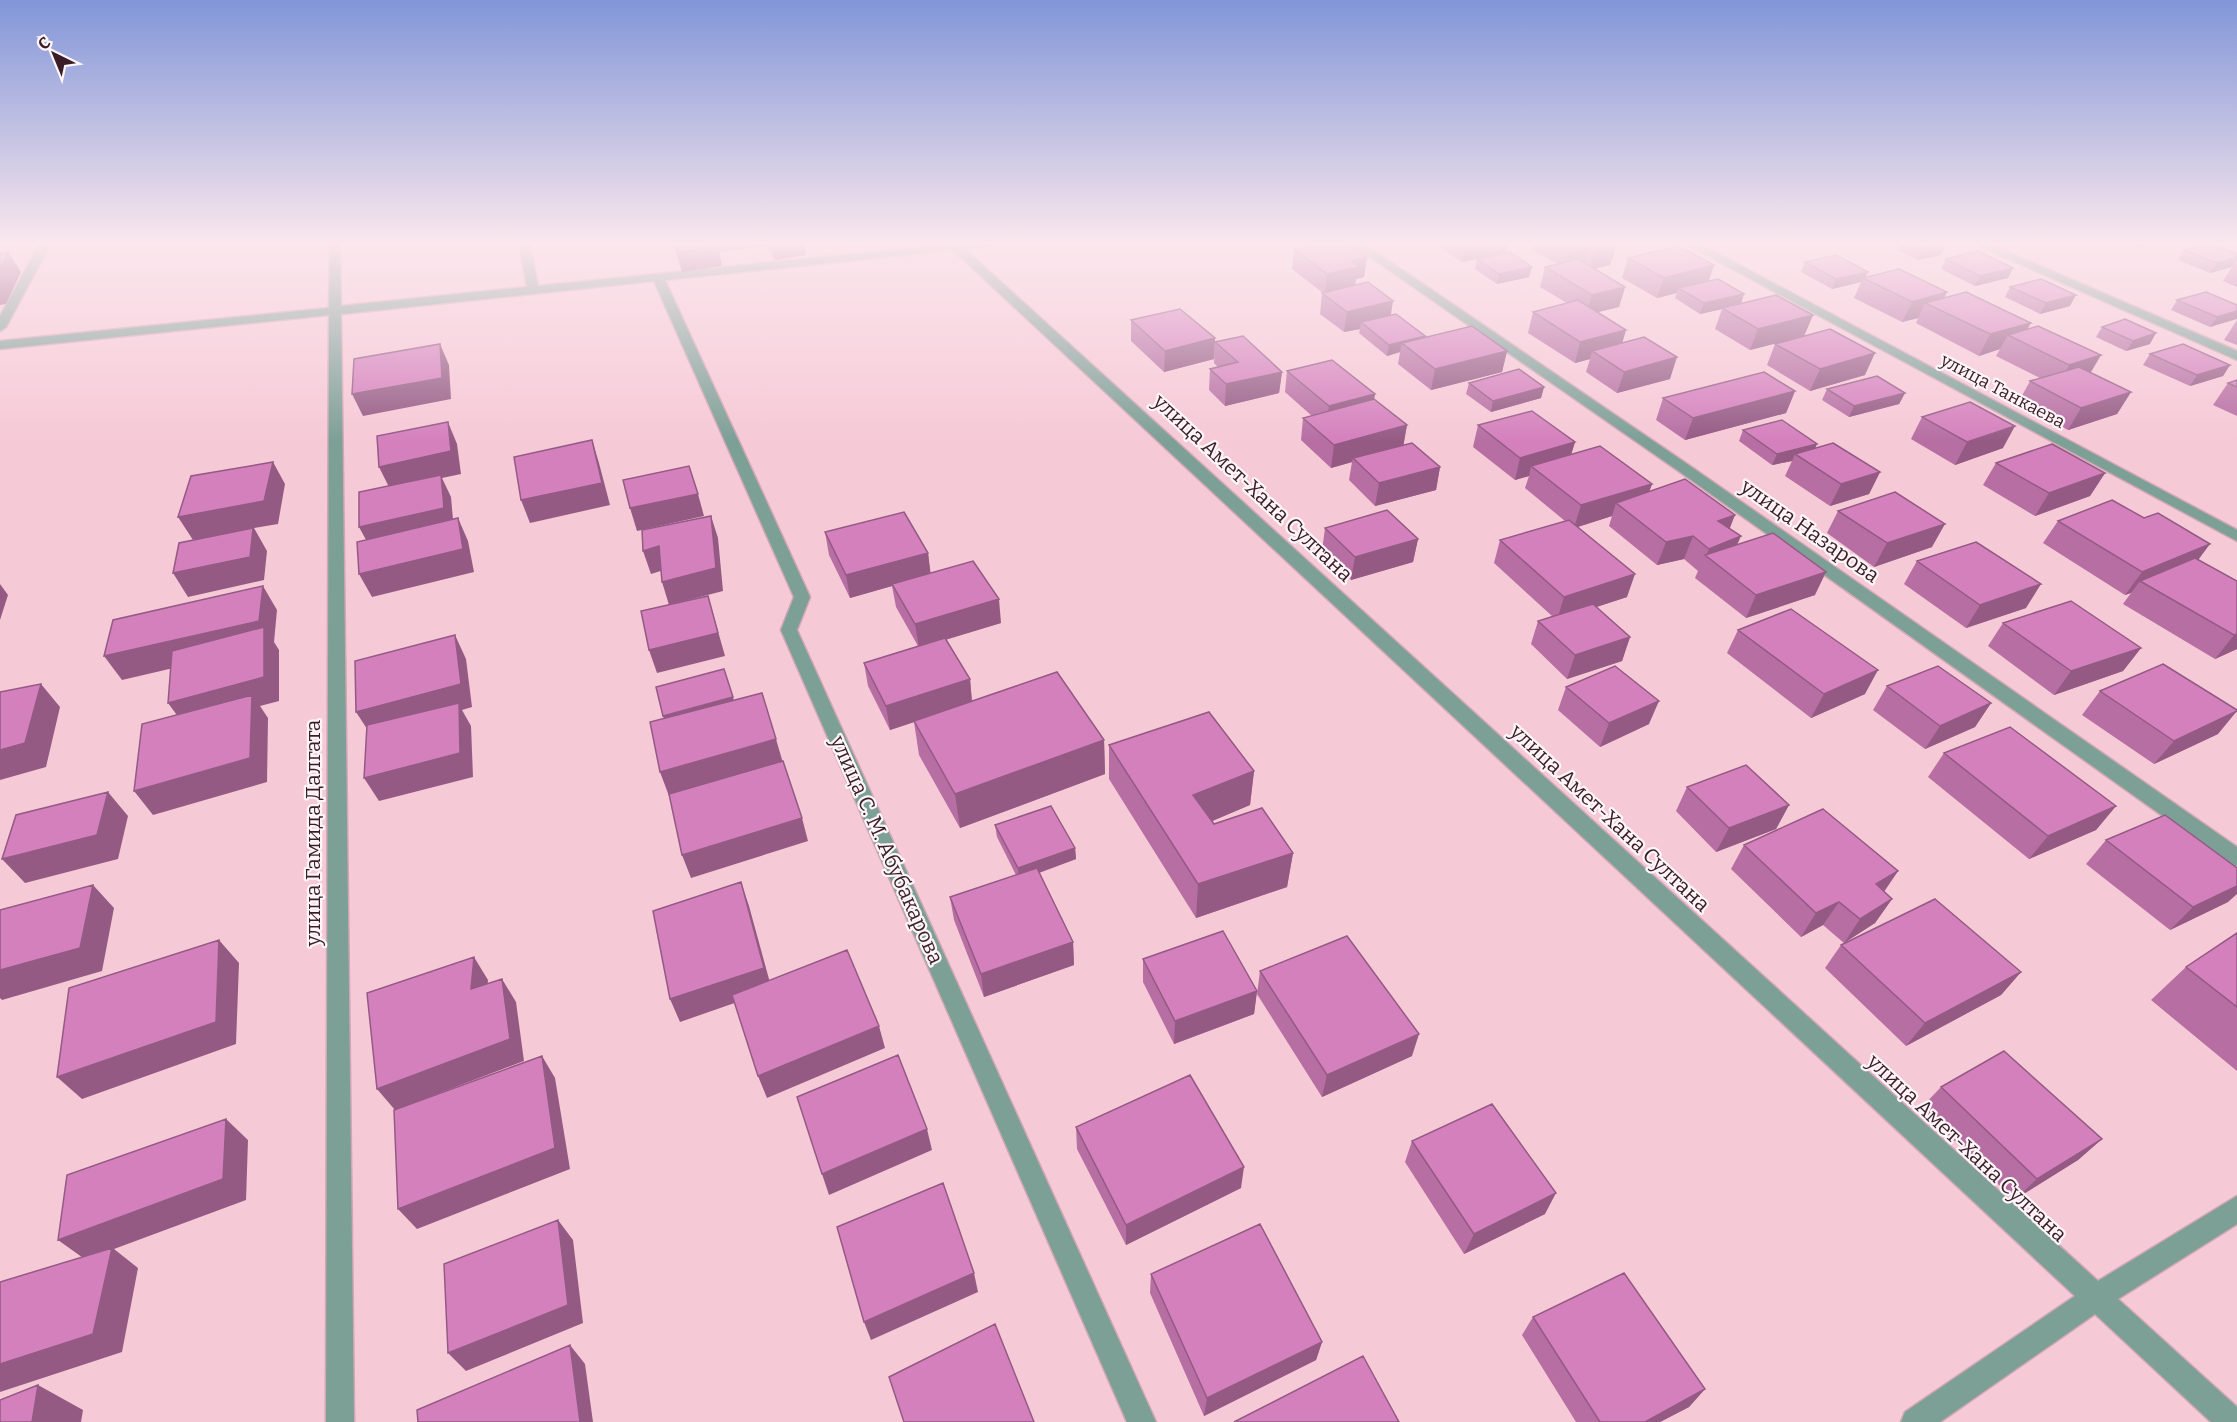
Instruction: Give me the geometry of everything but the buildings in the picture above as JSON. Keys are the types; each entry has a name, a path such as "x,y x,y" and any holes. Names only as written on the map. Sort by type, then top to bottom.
{"street":[{"path":"0,327 10,309"},
{"path":"0,345 351,309"},
{"name":"улица С. М. Абубакарова","path":"672,309 802,597 789,630 1142,1422"},
{"name":"улица Амет-Хана Султана","path":"1024,309 2232,1422"},
{"name":"улица Назарова","path":"1453,309 1685,469 2237,858"},
{"name":"улица Танкаева","path":"1813,309 2237,536"},
{"path":"2130,309 2237,356"},
{"name":"улица Гамида Далгата","path":"335,311 340,1422"},
{"path":"1915,1422 2095,1298 2237,1209"}]}
